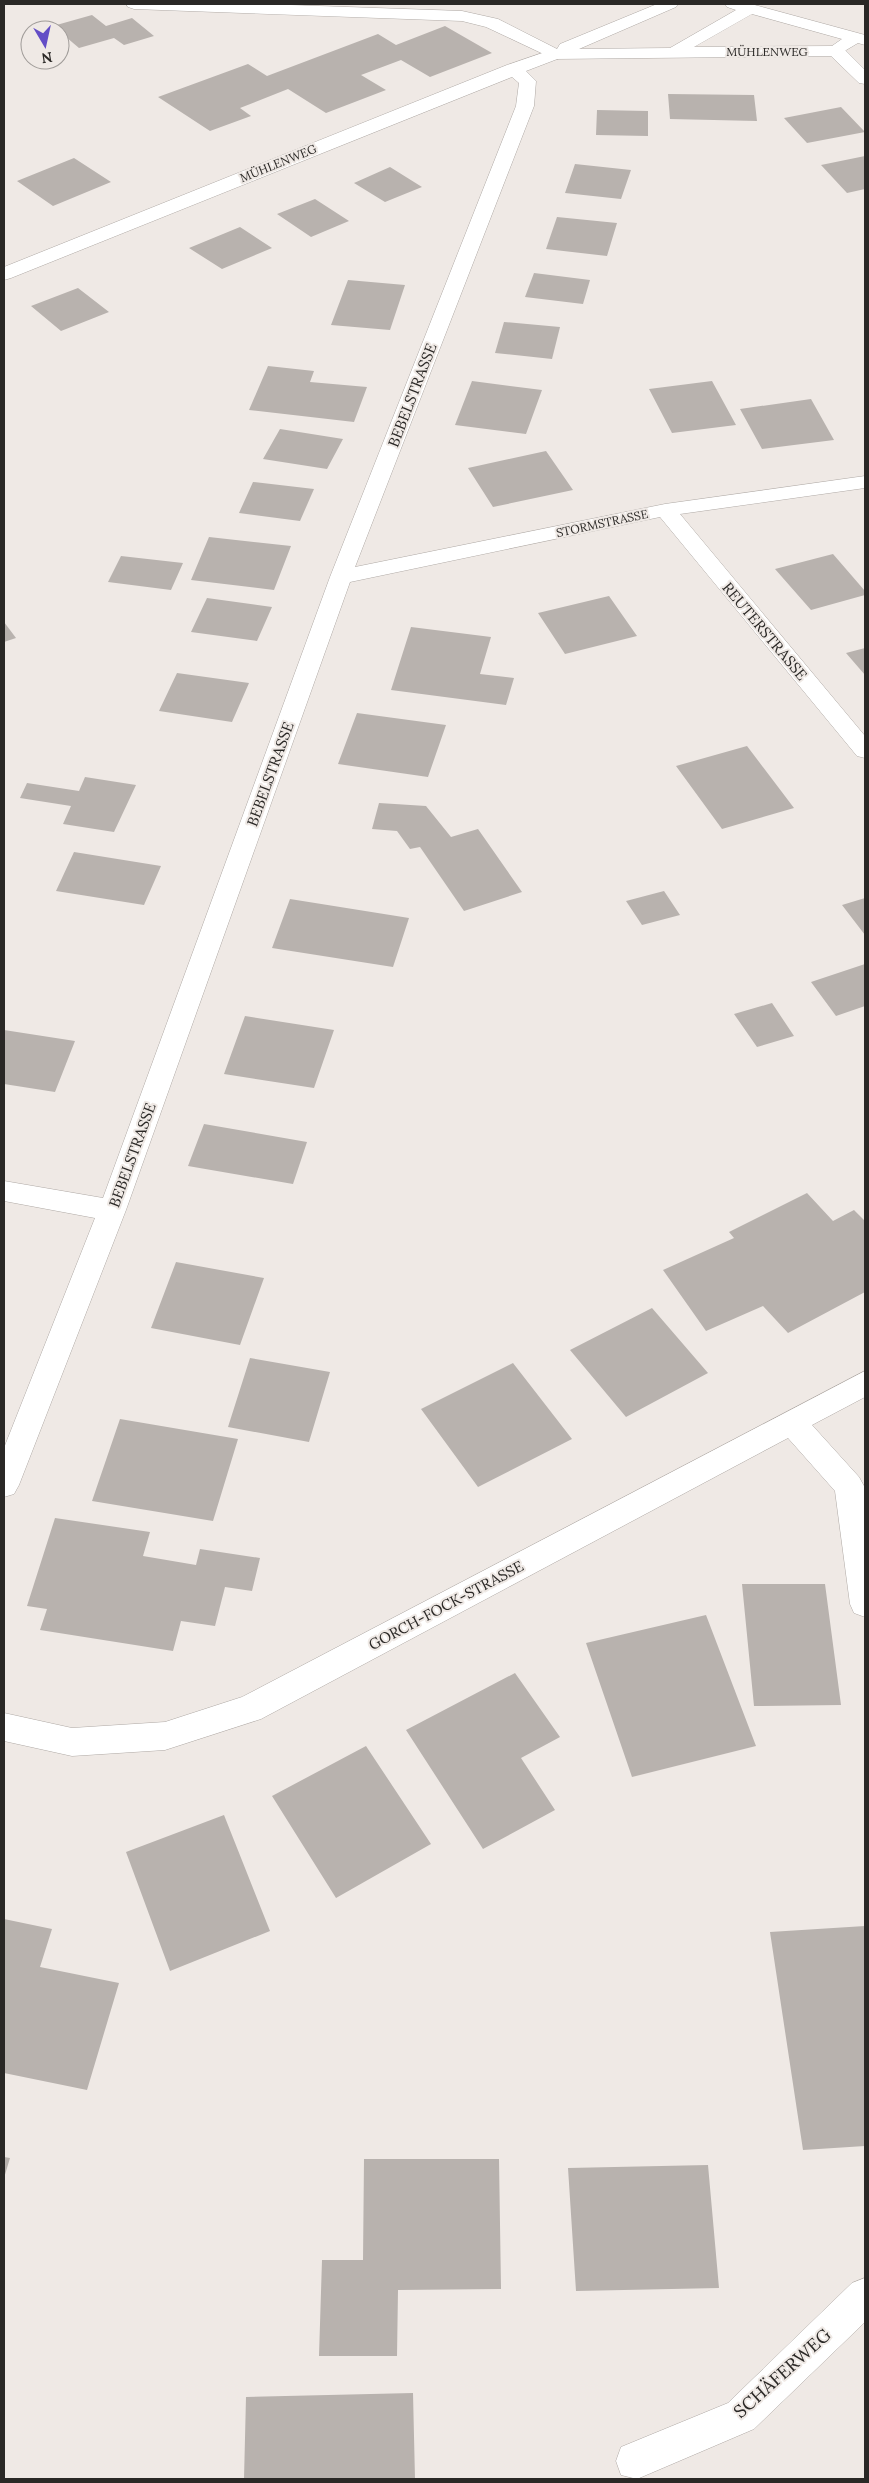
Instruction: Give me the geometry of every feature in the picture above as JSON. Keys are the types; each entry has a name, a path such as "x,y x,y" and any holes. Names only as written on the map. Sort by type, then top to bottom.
{"street":[{"path":"134,4 462,16 492,23 554,54"},
{"name":"MÜHLENWEG","path":"4,274 554,54 670,4"},
{"path":"741,6 860,39"},
{"name":"MÜHLENWEG","path":"675,51 741,6"},
{"path":"860,39 836,51 865,79"},
{"name":"MÜHLENWEG","path":"554,54 675,51 836,51"},
{"name":"BEBELSTRASSE","path":"4,1485 112,1210 341,577 524,106 528,89 527,81 513,69"},
{"name":"STORMSTRASSE","path":"341,577 665,510 865,482"},
{"name":"REUTERSTRASSE","path":"665,510 865,751"},
{"path":"4,1191 112,1210"},
{"name":"GORCH-FOCK-STRASSE","path":"4,1727 72,1742 164,1736 250,1709 865,1383"},
{"path":"791,1422 849,1486 865,1604"},
{"name":"SCHÄFERWEG","path":"635,2461 741,2416 865,2296"}],"building":[{"path":"92,15 106,26 132,18 154,36 124,45 114,38 79,48 70,40 70,21"},
{"path":"445,26 492,53 430,77 401,60 361,75 386,90 326,113 288,89 240,108 251,116 210,131 158,97 248,64 267,76 378,34 396,45"},
{"path":"668,94 754,95 757,121 670,119"},
{"path":"841,107 865,132 807,143 784,118"},
{"path":"597,110 648,111 648,136 596,135"},
{"path":"865,156 865,189 847,193 821,165"},
{"path":"74,158 111,182 53,206 17,181"},
{"path":"575,164 631,170 621,199 565,193"},
{"path":"390,167 422,187 385,202 354,183"},
{"path":"315,199 349,221 311,237 277,214"},
{"path":"557,217 617,223 607,256 546,249"},
{"path":"240,227 272,248 222,269 189,248"},
{"path":"534,273 590,280 583,304 525,297"},
{"path":"348,280 405,285 390,330 331,325"},
{"path":"78,288 109,312 61,331 31,306"},
{"path":"504,322 560,327 552,359 495,353"},
{"path":"268,366 314,371 310,382 367,387 354,422 249,410"},
{"path":"472,381 542,390 526,434 455,425"},
{"path":"712,381 736,425 672,433 649,389"},
{"path":"811,399 834,440 762,449 740,409"},
{"path":"280,429 343,439 327,469 263,459"},
{"path":"546,451 573,490 493,507 468,468"},
{"path":"253,482 314,489 300,521 239,513"},
{"path":"209,537 291,546 274,590 191,580"},
{"path":"833,554 865,591 865,595 811,610 775,569"},
{"path":"121,556 183,563 171,590 108,582"},
{"path":"609,596 637,636 565,654 538,613"},
{"path":"207,598 272,607 257,641 191,632"},
{"path":"4,622 16,638 4,642"},
{"path":"411,627 491,637 480,674 514,678 506,705 391,690"},
{"path":"865,648 865,675 846,653"},
{"path":"177,673 249,683 232,722 159,711"},
{"path":"357,713 446,725 428,777 338,764"},
{"path":"747,746 794,808 722,829 676,766"},
{"path":"85,777 136,785 114,832 63,824 71,806 20,798 27,783 79,791"},
{"path":"379,803 426,806 451,837 478,829 522,892 464,911 420,847 410,849 397,831 372,829"},
{"path":"74,852 161,866 144,905 56,891"},
{"path":"664,891 680,915 642,925 626,901"},
{"path":"865,898 865,935 842,905"},
{"path":"290,899 409,918 393,967 272,948"},
{"path":"865,964 865,1006 836,1016 811,982"},
{"path":"772,1003 794,1036 757,1047 734,1014"},
{"path":"245,1016 334,1030 314,1088 224,1074"},
{"path":"4,1030 75,1041 55,1092 4,1084"},
{"path":"204,1124 307,1142 293,1184 188,1166"},
{"path":"807,1193 833,1221 854,1210 865,1221 865,1292 788,1333 763,1306 706,1331 663,1270 734,1238 729,1232"},
{"path":"176,1262 264,1278 240,1345 151,1328"},
{"path":"652,1308 708,1373 626,1417 570,1350"},
{"path":"250,1358 330,1372 309,1442 228,1427"},
{"path":"513,1363 572,1439 478,1487 421,1409"},
{"path":"120,1419 238,1439 213,1521 92,1501"},
{"path":"55,1518 150,1532 143,1556 196,1565 200,1549 260,1558 252,1591 225,1587 215,1626 181,1621 173,1651 40,1630 47,1609 27,1606"},
{"path":"742,1584 825,1584 841,1705 754,1706"},
{"path":"706,1615 756,1746 632,1777 586,1643"},
{"path":"515,1673 560,1737 521,1758 555,1810 483,1849 406,1730"},
{"path":"366,1746 431,1844 336,1898 272,1796"},
{"path":"224,1815 270,1931 170,1971 126,1852"},
{"path":"4,1919 52,1929 40,1967 119,1983 87,2090 4,2073"},
{"path":"865,1926 865,2146 803,2150 770,1932"},
{"path":"4,2157 10,2158 4,2178"},
{"path":"364,2159 499,2159 501,2289 398,2290 397,2356 319,2356 322,2260 363,2260"},
{"path":"708,2165 719,2288 576,2291 568,2168"},
{"path":"413,2393 415,2479 244,2479 246,2397"}]}
